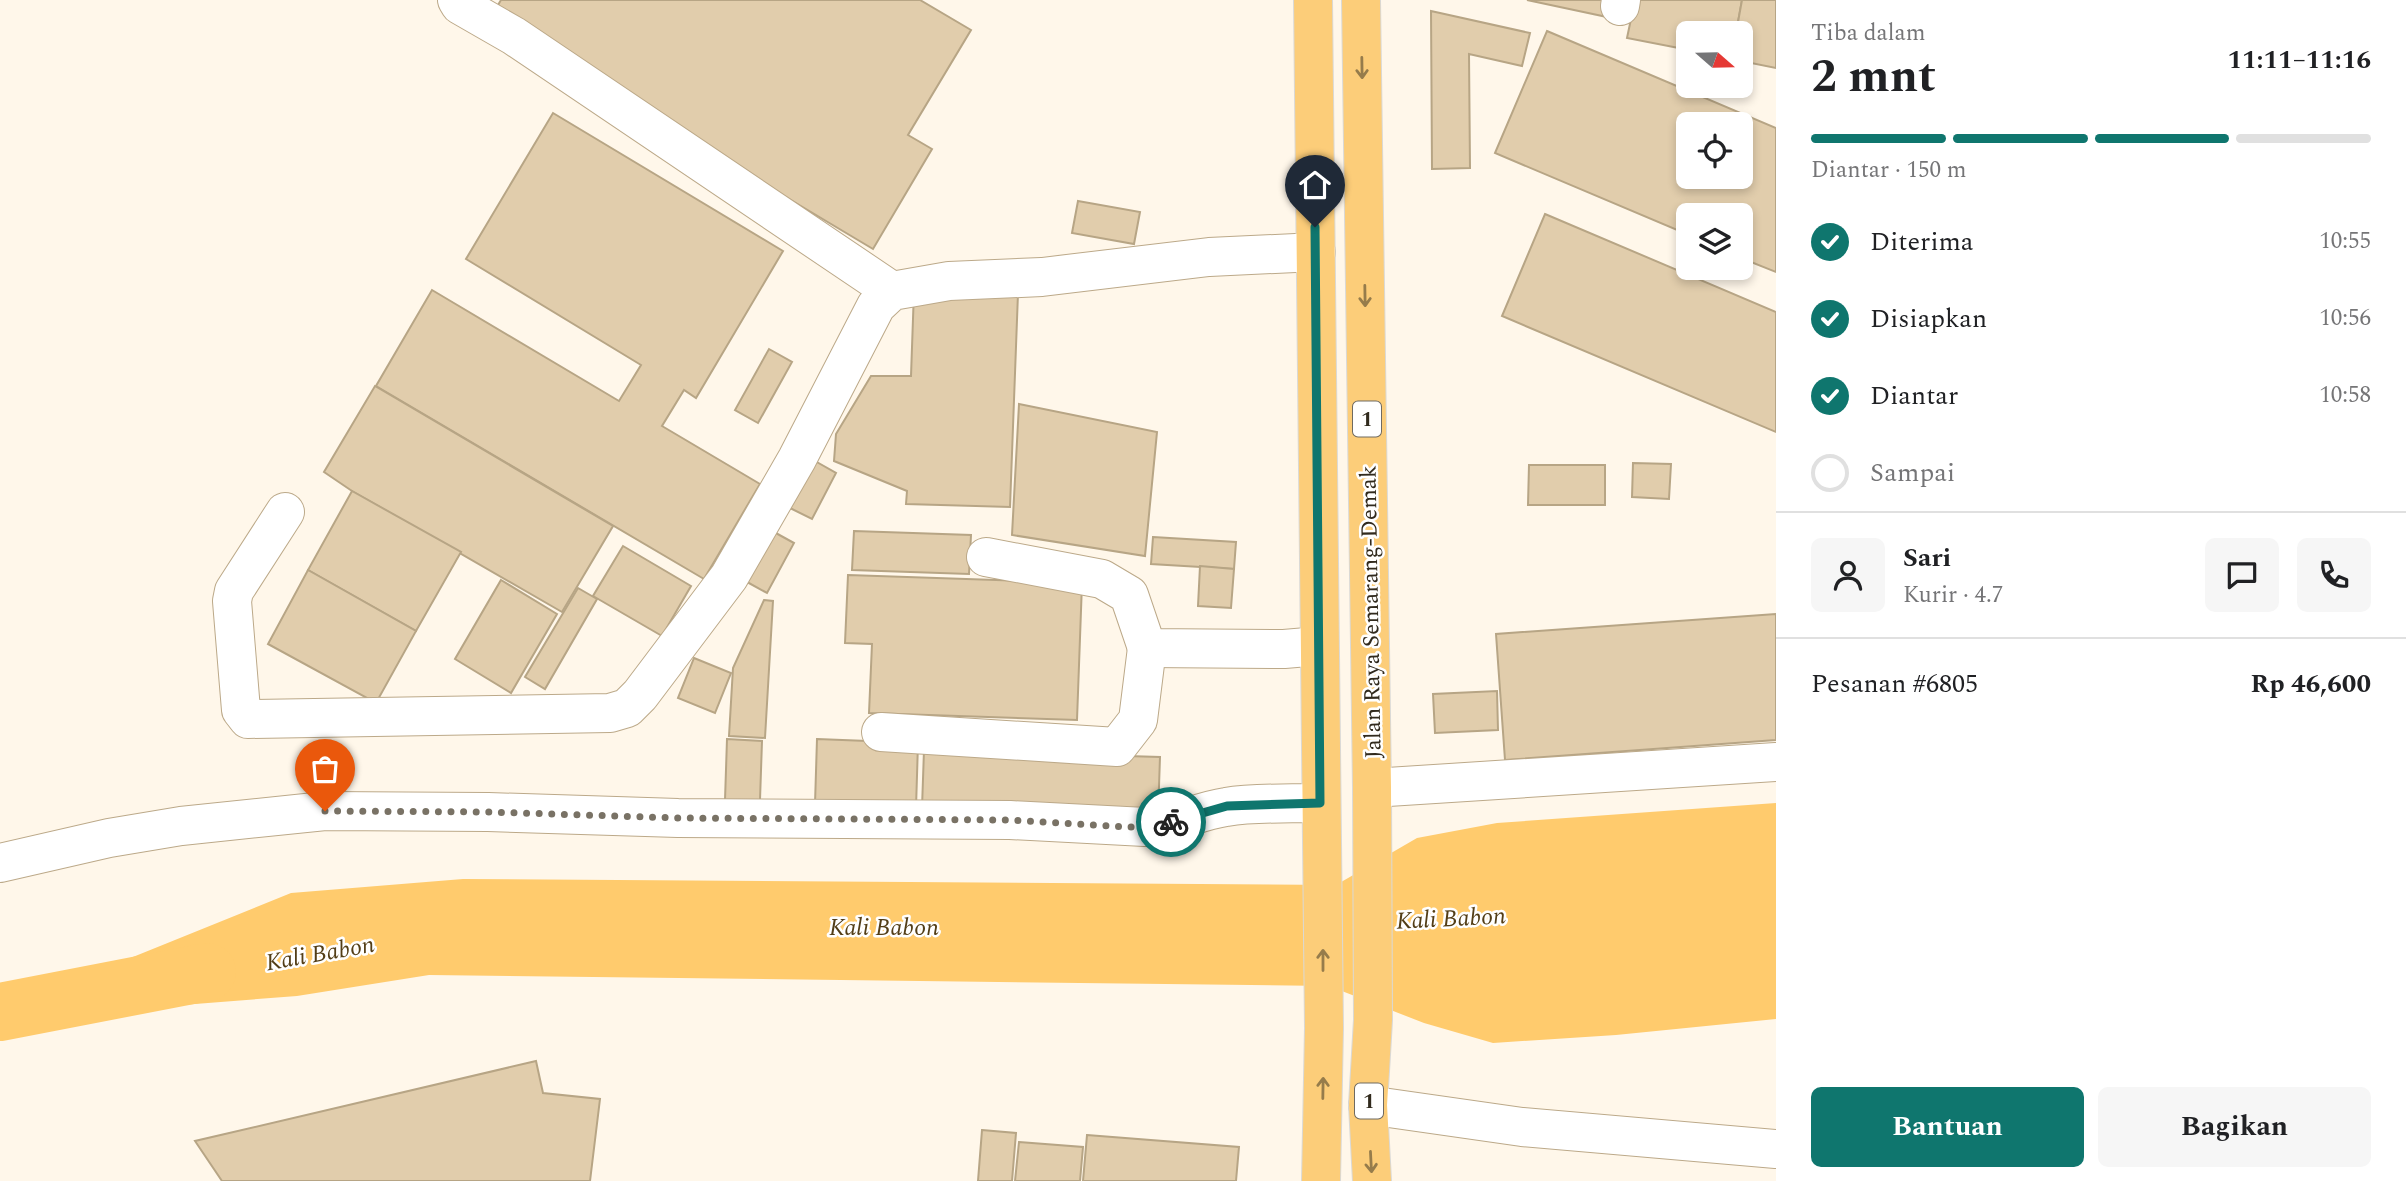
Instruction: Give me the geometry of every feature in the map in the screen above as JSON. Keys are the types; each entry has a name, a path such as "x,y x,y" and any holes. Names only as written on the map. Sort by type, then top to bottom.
{"highway":[{"name":"1","path":"1313,0 1316,252 1284,648 1321,818 1324,1028 1321,1181"},
{"name":"Jalan Raya Semarang-Demak","path":"1361,0 1372,788 1373,1020 1368,1105 1372,1181"}],"street":[{"path":"457,0 460,5 514,36 892,291"},
{"path":"285,512 234,591 232,601 241,710 248,719 610,713 627,708 640,695 729,577 797,459 876,306 892,291 949,281 1042,277 1209,257 1316,252"},
{"path":"881,732 1117,747 1138,720 1147,648 1129,595 1102,579 986,556"},
{"path":"1147,648 1284,648"},
{"path":"1372,788 1776,762"},
{"path":"0,863 109,838 181,826 325,811 488,812 678,818 1010,820 1145,827 1162,826 1184,817 1227,806 1321,818"},
{"path":"1368,1105 1522,1127 1776,1149"}],"water":[{"path":"1776,803 1776,1019 1616,1035 1493,1043 1424,1023 1329,986 429,975 297,996 131,1009 123,961 291,893 463,879 1336,885 1417,838 1497,823"}],"building":[{"path":"501,0 920,0 971,30 908,135 932,149 873,249 489,20"},
{"path":"1527,0 1611,0 1607,17"},
{"path":"1635,0 1742,0 1738,21 1676,21 1676,47 1627,38"},
{"path":"1742,0 1776,0 1776,68 1754,64 1754,21 1738,21"},
{"path":"1431,11 1530,33 1522,66 1469,54 1470,168 1432,169"},
{"path":"1547,31 1676,86 1676,98 1705,98 1738,112 1676,112 1676,189 1753,189 1753,118 1776,128 1776,272 1753,263 1753,203 1676,203 1676,230 1495,153"},
{"path":"553,113 783,251 696,398 684,390 662,426 760,484 704,579 376,386 432,290 619,401 641,365 466,259"},
{"path":"1078,201 1140,212 1134,244 1072,233"},
{"path":"1545,214 1676,270 1676,280 1701,280 1776,312 1776,432 1502,316"},
{"path":"914,290 1018,293 1010,507 906,504 907,491 834,461 836,434 871,376 911,376"},
{"path":"769,349 792,362 758,423 735,410"},
{"path":"375,386 613,526 562,612 352,491 324,472"},
{"path":"1019,404 1157,432 1145,556 1012,535"},
{"path":"815,461 836,473 812,519 790,508"},
{"path":"1633,463 1671,464 1669,499 1632,497"},
{"path":"1529,465 1605,465 1605,505 1528,505"},
{"path":"352,491 461,552 416,631 308,570"},
{"path":"854,531 971,535 969,574 852,570"},
{"path":"774,532 794,543 767,593 747,582"},
{"path":"1153,537 1236,542 1234,569 1151,564"},
{"path":"623,546 691,586 662,636 593,596"},
{"path":"1200,566 1234,569 1231,608 1198,606"},
{"path":"308,570 416,631 376,703 268,644"},
{"path":"848,575 1082,583 1077,720 869,713 872,644 845,643"},
{"path":"501,580 557,614 511,693 455,659"},
{"path":"578,588 597,599 545,689 525,677"},
{"path":"764,600 773,601 765,738 729,736 733,668"},
{"path":"1776,614 1776,740 1505,760 1496,634"},
{"path":"694,658 731,673 715,713 678,698"},
{"path":"1497,691 1498,730 1435,733 1433,694"},
{"path":"727,739 762,741 760,800 725,800"},
{"path":"817,739 918,743 916,808 815,804"},
{"path":"924,750 1160,757 1158,816 922,808"},
{"path":"536,1061 543,1093 600,1099 590,1181 222,1181 195,1141"},
{"path":"982,1130 1016,1133 1012,1181 978,1181"},
{"path":"1087,1135 1239,1147 1236,1181 1083,1181"},
{"path":"1019,1142 1083,1147 1080,1181 1015,1181"}],"waterway":[{"name":"Kali Babon","path":"0,1012 207,972"}],"way so far":[{"path":"325,811 488,812 678,818 1010,820 1128,827 1162,826 1171,822"}],"route":[{"path":"1171,822 1227,806 1320,803 1315,227"}]}
